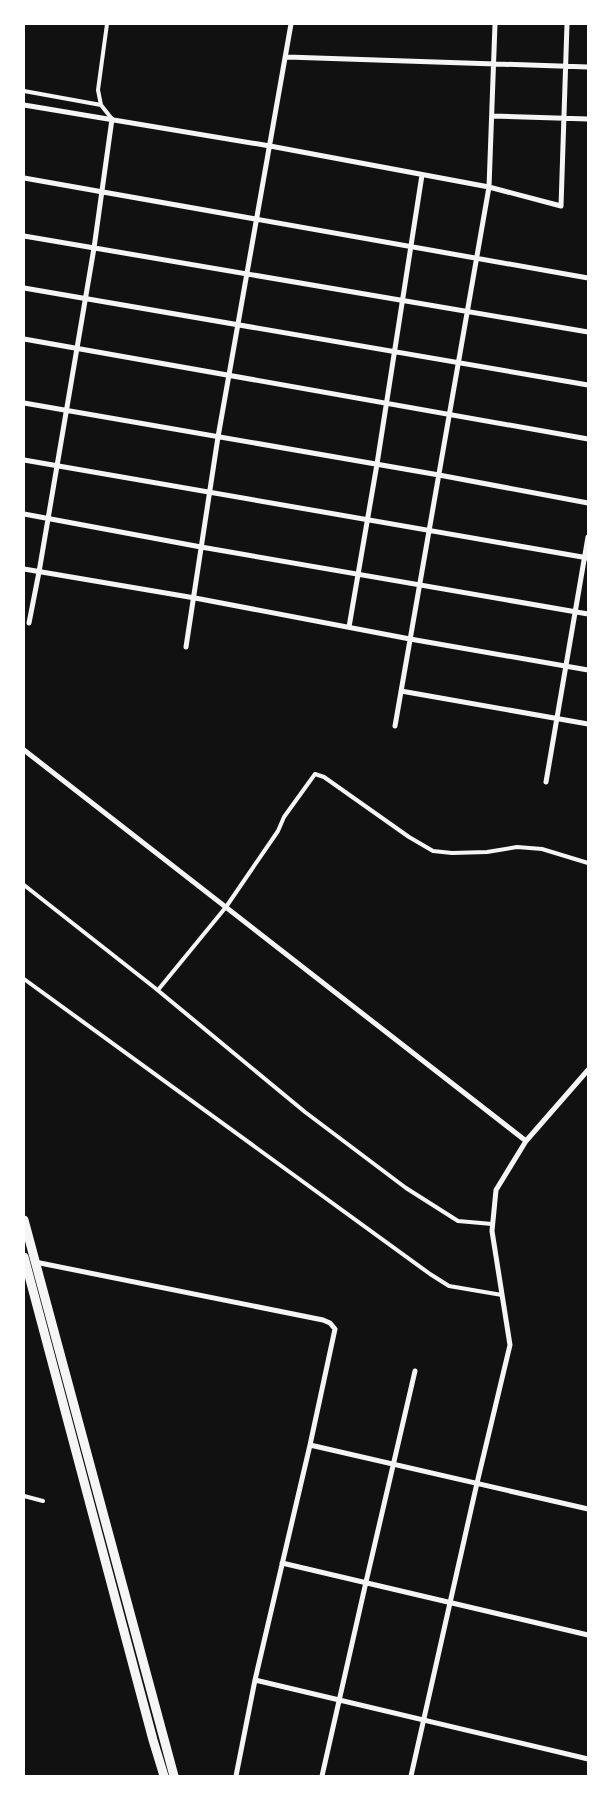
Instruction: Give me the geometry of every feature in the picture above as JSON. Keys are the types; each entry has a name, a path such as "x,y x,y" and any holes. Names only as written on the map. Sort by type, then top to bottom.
{"street":[{"path":"186,647 218,437 287,57 291,24"},
{"path":"395,726 489,187 495,24"},
{"path":"24,105 270,146 489,187 561,206 567,24"},
{"path":"287,57 588,67"},
{"path":"492,116 588,119"},
{"path":"29,623 94,248 112,119"},
{"path":"349,627 368,520 422,175"},
{"path":"24,178 588,278"},
{"path":"24,236 588,332"},
{"path":"24,288 588,384"},
{"path":"24,339 588,439"},
{"path":"24,403 377,464 588,503"},
{"path":"24,460 586,558"},
{"path":"24,514 201,547 588,614"},
{"path":"546,782 586,558 588,537"},
{"path":"24,569 588,670"},
{"path":"401,692 588,724"},
{"path":"24,750 526,1140"},
{"path":"412,1776 477,1483 510,1345 492,1231 496,1190 526,1140 588,1070"},
{"path":"24,1220 174,1776"},
{"path":"24,1258 35,1262 323,1320 330,1323 335,1329 255,1680 236,1776"},
{"path":"24,1258 164,1776"},
{"path":"322,1776 415,1371"},
{"path":"310,1445 588,1509"},
{"path":"282,1563 588,1634"},
{"path":"255,1680 588,1759"}],"lane":[{"path":"107,24 98,90 101,105 112,119"},
{"path":"24,92 101,105"},
{"path":"158,990 226,907 278,831 284,817 315,774 324,777 433,852 487,852 517,847 542,849 588,862"},
{"path":"24,885 158,990 305,1112 406,1188 458,1221 492,1224"},
{"path":"24,979 430,1274 449,1286 502,1294"},
{"path":"24,1496 43,1501"}]}
